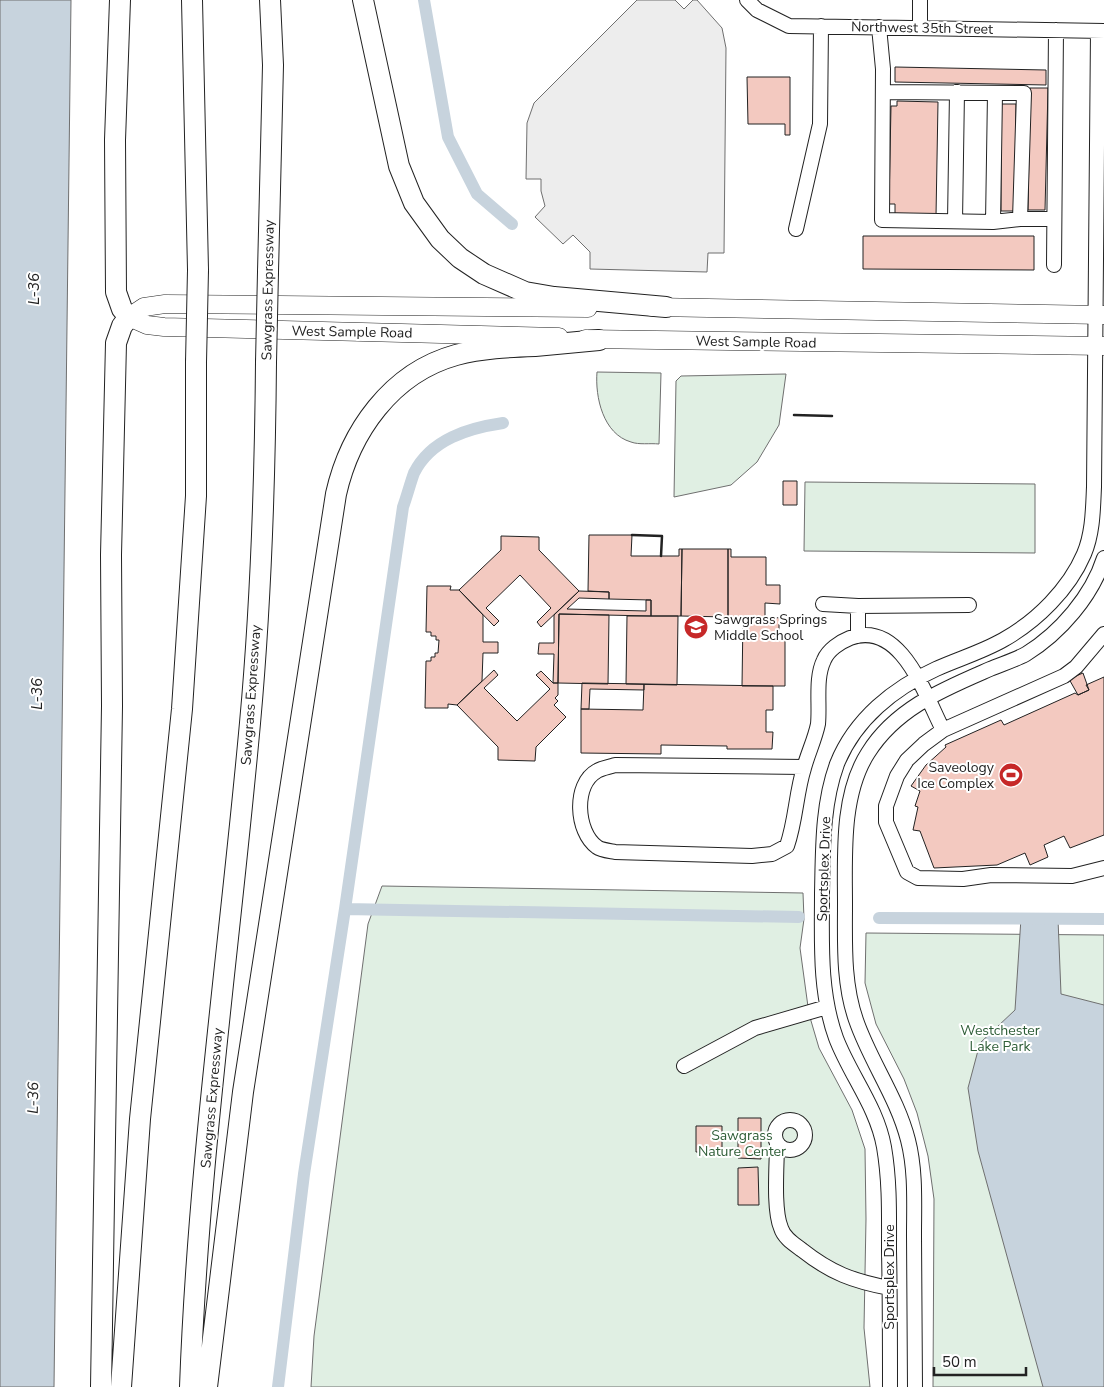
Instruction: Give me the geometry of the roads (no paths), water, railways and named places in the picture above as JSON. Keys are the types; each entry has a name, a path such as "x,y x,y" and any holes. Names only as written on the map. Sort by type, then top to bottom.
{"highway":[{"path":"101,1387 108,1048 113,448 116,343 122,326 129,317 122,310 116,292 115,140 120,0"},
{"path":"121,1387 140,1119 182,709 196,496 198,270 192,0"},
{"name":"Sawgrass Expressway","path":"190,1387 213,1079 251,721 264,495 273,65 270,0"},
{"path":"363,0 399,166 414,203 440,239 460,258 484,274 525,292 554,297 666,307"},
{"path":"207,1387 243,1092 336,494 346,458 359,432 382,401 404,382 430,366 455,355 483,349 599,340"}],"main road":[{"name":"West Sample Road","path":"129,317 144,307 165,304 666,307 1100,315"},
{"name":"West Sample Road","path":"129,317 147,325 164,327 536,336 599,340 1100,346"}],"street":[{"name":"Northwest 35th Street","path":"746,0 757,10 789,26 1101,31"},
{"path":"920,0 920,28"},
{"path":"796,229 820,124 821,26"},
{"path":"878,27 883,69 882,220 993,222 1020,219 1054,219"},
{"path":"1054,265 1056,30"},
{"name":"Sportsplex Drive","path":"890,1387 889,1180 884,1144 870,1105 836,1038 827,1002 822,958 823,840 826,813 837,765 850,739 865,718 889,696 917,678 1004,640 1042,613 1065,584 1084,554 1092,512 1100,346 1101,31"},
{"path":"883,92 1024,93 1020,219"},
{"path":"955,221 958,92"},
{"path":"993,222 995,93"},
{"path":"1084,554 1103,562"},
{"name":"Sportsplex Drive","path":"915,1387 914,1187 908,1141 894,1097 856,1020 850,995 844,953 845,840 848,816 859,771 868,753 884,731 903,713 928,698 1025,654 1052,635 1074,611 1103,562"},
{"path":"823,604 858,606 969,605"},
{"path":"858,606 858,636"},
{"path":"1104,634 1076,667 1064,676 943,730 908,760 897,776 886,806 886,822 907,872 918,878 963,880 991,875 1072,876 1104,868"},
{"path":"804,767 615,765 596,771 584,785 580,809 584,831 597,846 615,852 752,856 772,854 787,846 804,767 816,731 820,673 824,659 831,650 843,641 858,636 883,639 896,648 917,678 943,730"},
{"path":"837,765 859,771"},
{"path":"684,1066 755,1028 850,995"},
{"path":"778,1143 778,1214 781,1229 788,1240 820,1264 843,1277 890,1288"}],"water":[{"name":"L-36","path":"0,0 71,0 54,1387 0,1387"},
{"path":"1021,918 1058,919 1061,994 1104,1005 1104,1387 1043,1387 978,1151 968,1088 980,1043 1015,1010"}],"waterway":[{"path":"424,0 448,137 477,194 512,224"},
{"path":"278,1387 304,1174 345,909 403,507 414,473 421,461 430,452 452,437 464,432 503,423"},
{"path":"345,909 799,917"},
{"path":"879,918 1104,919"}],"place":[{"name":"Sawgrass Springs Middle School","path":"696,627"},
{"name":"Saveology Ice Complex","path":"1011,775"}],"park label":[{"name":"Westchester Lake Park","path":"1000,1038"},
{"name":"Sawgrass Nature Center","path":"742,1144"}]}
